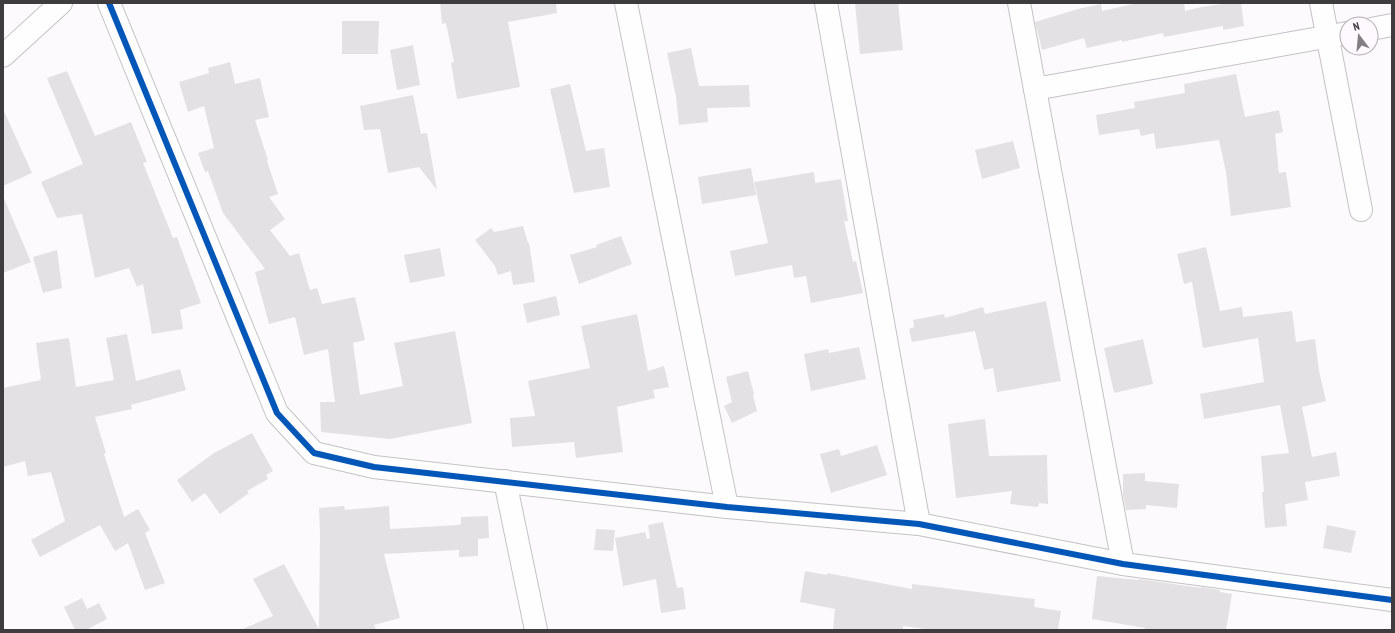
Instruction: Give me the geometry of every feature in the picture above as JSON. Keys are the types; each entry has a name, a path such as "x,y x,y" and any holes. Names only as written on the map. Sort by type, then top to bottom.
{"street":[{"path":"3,56 61,3"},
{"path":"109,3 277,414 314,453 374,466 727,506 919,524 1122,564 1392,600"},
{"path":"626,3 727,506"},
{"path":"826,3 919,524"},
{"path":"1019,3 1122,564"},
{"path":"1321,3 1337,35 1361,210"},
{"path":"1379,27 1392,25"},
{"path":"1035,89 1337,35"},
{"path":"505,481 536,630"}],"building":[{"path":"440,3 556,3 557,13 508,22 520,87 457,99 451,63 454,62 446,23 442,24"},
{"path":"855,3 898,3 903,50 860,54"},
{"path":"1138,3 1184,3 1185,11 1201,7 1241,3 1244,26 1223,30 1223,26 1164,37 1163,33 1087,48 1084,38 1042,50 1035,22 1078,9 1101,4 1102,11"},
{"path":"342,21 379,21 378,54 342,54"},
{"path":"413,45 420,85 397,90 390,50"},
{"path":"691,48 699,86 749,85 750,107 707,108 708,122 679,125 676,97 667,53"},
{"path":"230,62 235,84 260,78 269,117 255,120 278,194 269,197 285,219 270,230 290,256 299,253 310,290 317,288 322,304 355,297 365,340 353,343 360,395 403,386 394,343 455,331 472,423 390,439 321,432 320,402 335,402 328,349 304,355 295,317 269,324 255,272 265,269 223,213 208,171 205,172 198,153 214,148 204,106 188,112 179,82 209,73 208,68"},
{"path":"67,71 95,136 131,122 147,162 143,163 173,238 177,237 201,303 180,310 183,329 152,334 143,284 137,287 129,268 95,278 82,214 57,218 41,182 83,164 47,78"},
{"path":"1236,74 1245,117 1279,110 1283,132 1275,134 1279,173 1286,172 1291,207 1231,216 1226,172 1219,140 1156,149 1154,133 1141,136 1139,129 1099,135 1096,115 1135,108 1134,102 1185,93 1184,84"},
{"path":"570,84 586,151 604,148 610,187 574,193 550,89"},
{"path":"413,95 421,134 427,133 437,190 419,167 388,173 380,129 364,130 360,106"},
{"path":"3,109 32,173 3,186"},
{"path":"1013,141 1020,168 982,179 975,150"},
{"path":"751,168 756,195 702,204 698,177"},
{"path":"814,172 815,183 841,179 848,221 844,221 853,262 856,261 863,293 811,303 806,276 794,278 792,265 735,276 730,251 768,243 754,182"},
{"path":"3,196 31,262 3,273"},
{"path":"523,226 529,243 535,282 513,285 511,271 498,275 495,266 475,240 491,228 494,232"},
{"path":"621,236 632,264 579,284 570,255 597,247 596,245"},
{"path":"1206,247 1220,311 1242,307 1243,317 1292,311 1296,342 1315,339 1319,371 1326,401 1302,407 1312,457 1336,452 1340,476 1305,482 1308,500 1285,504 1287,526 1265,528 1262,492 1264,492 1261,456 1289,453 1280,405 1204,419 1200,394 1264,382 1258,338 1203,348 1192,282 1184,284 1177,254"},
{"path":"440,248 445,276 410,283 404,255"},
{"path":"57,250 62,288 43,293 33,257"},
{"path":"556,296 560,315 527,323 523,304"},
{"path":"1046,301 1061,381 997,392 993,368 984,370 975,331 912,342 909,329 914,327 913,320 944,314 945,318 983,307 985,314"},
{"path":"637,314 648,371 664,366 669,387 653,390 655,398 617,407 623,452 576,458 574,442 512,447 510,418 535,416 528,381 590,368 581,326"},
{"path":"127,334 136,381 180,369 186,390 131,405 132,409 95,417 106,453 104,454 124,517 138,509 150,530 145,533 165,583 145,590 128,543 115,551 100,525 40,557 31,540 65,521 51,472 28,476 25,461 3,467 3,388 41,380 36,343 69,338 76,387 114,380 106,338"},
{"path":"1143,339 1153,384 1114,393 1104,348"},
{"path":"859,347 866,379 811,391 804,354 828,349 829,353"},
{"path":"748,371 757,411 732,423 724,406 732,402 726,377"},
{"path":"985,419 989,456 1047,455 1048,504 1039,503 1038,507 1010,504 1012,491 956,498 948,424"},
{"path":"252,433 273,471 266,475 268,479 247,491 249,493 220,514 205,493 192,502 177,480 214,453"},
{"path":"877,445 887,475 831,493 820,454 839,449 841,456"},
{"path":"1145,473 1145,481 1179,484 1177,508 1146,505 1146,509 1126,510 1123,495 1123,474"},
{"path":"344,506 345,510 389,506 390,529 458,525 461,524 461,517 488,516 489,538 478,539 478,556 459,557 459,550 384,554 400,618 374,625 376,630 240,630 273,616 253,579 284,564 319,629 319,508"},
{"path":"663,522 677,588 683,587 686,609 661,613 656,579 623,586 615,538 645,532 647,539 650,538 648,525"},
{"path":"1327,525 1356,531 1351,553 1323,548"},
{"path":"596,529 615,530 613,551 594,550"},
{"path":"805,571 827,575 827,573 912,589 912,584 1035,599 1034,607 1061,611 1058,630 934,630 903,626 903,630 833,630 835,609 800,602"},
{"path":"1097,576 1139,579 1201,587 1220,590 1220,592 1232,594 1226,630 1144,630 1145,628 1092,619"},
{"path":"82,598 87,609 99,603 107,619 86,630 75,630 64,607"}],"cycle path":[{"path":"109,3 277,413 314,453 374,467 727,507 919,524 1123,564 1392,600"}]}
